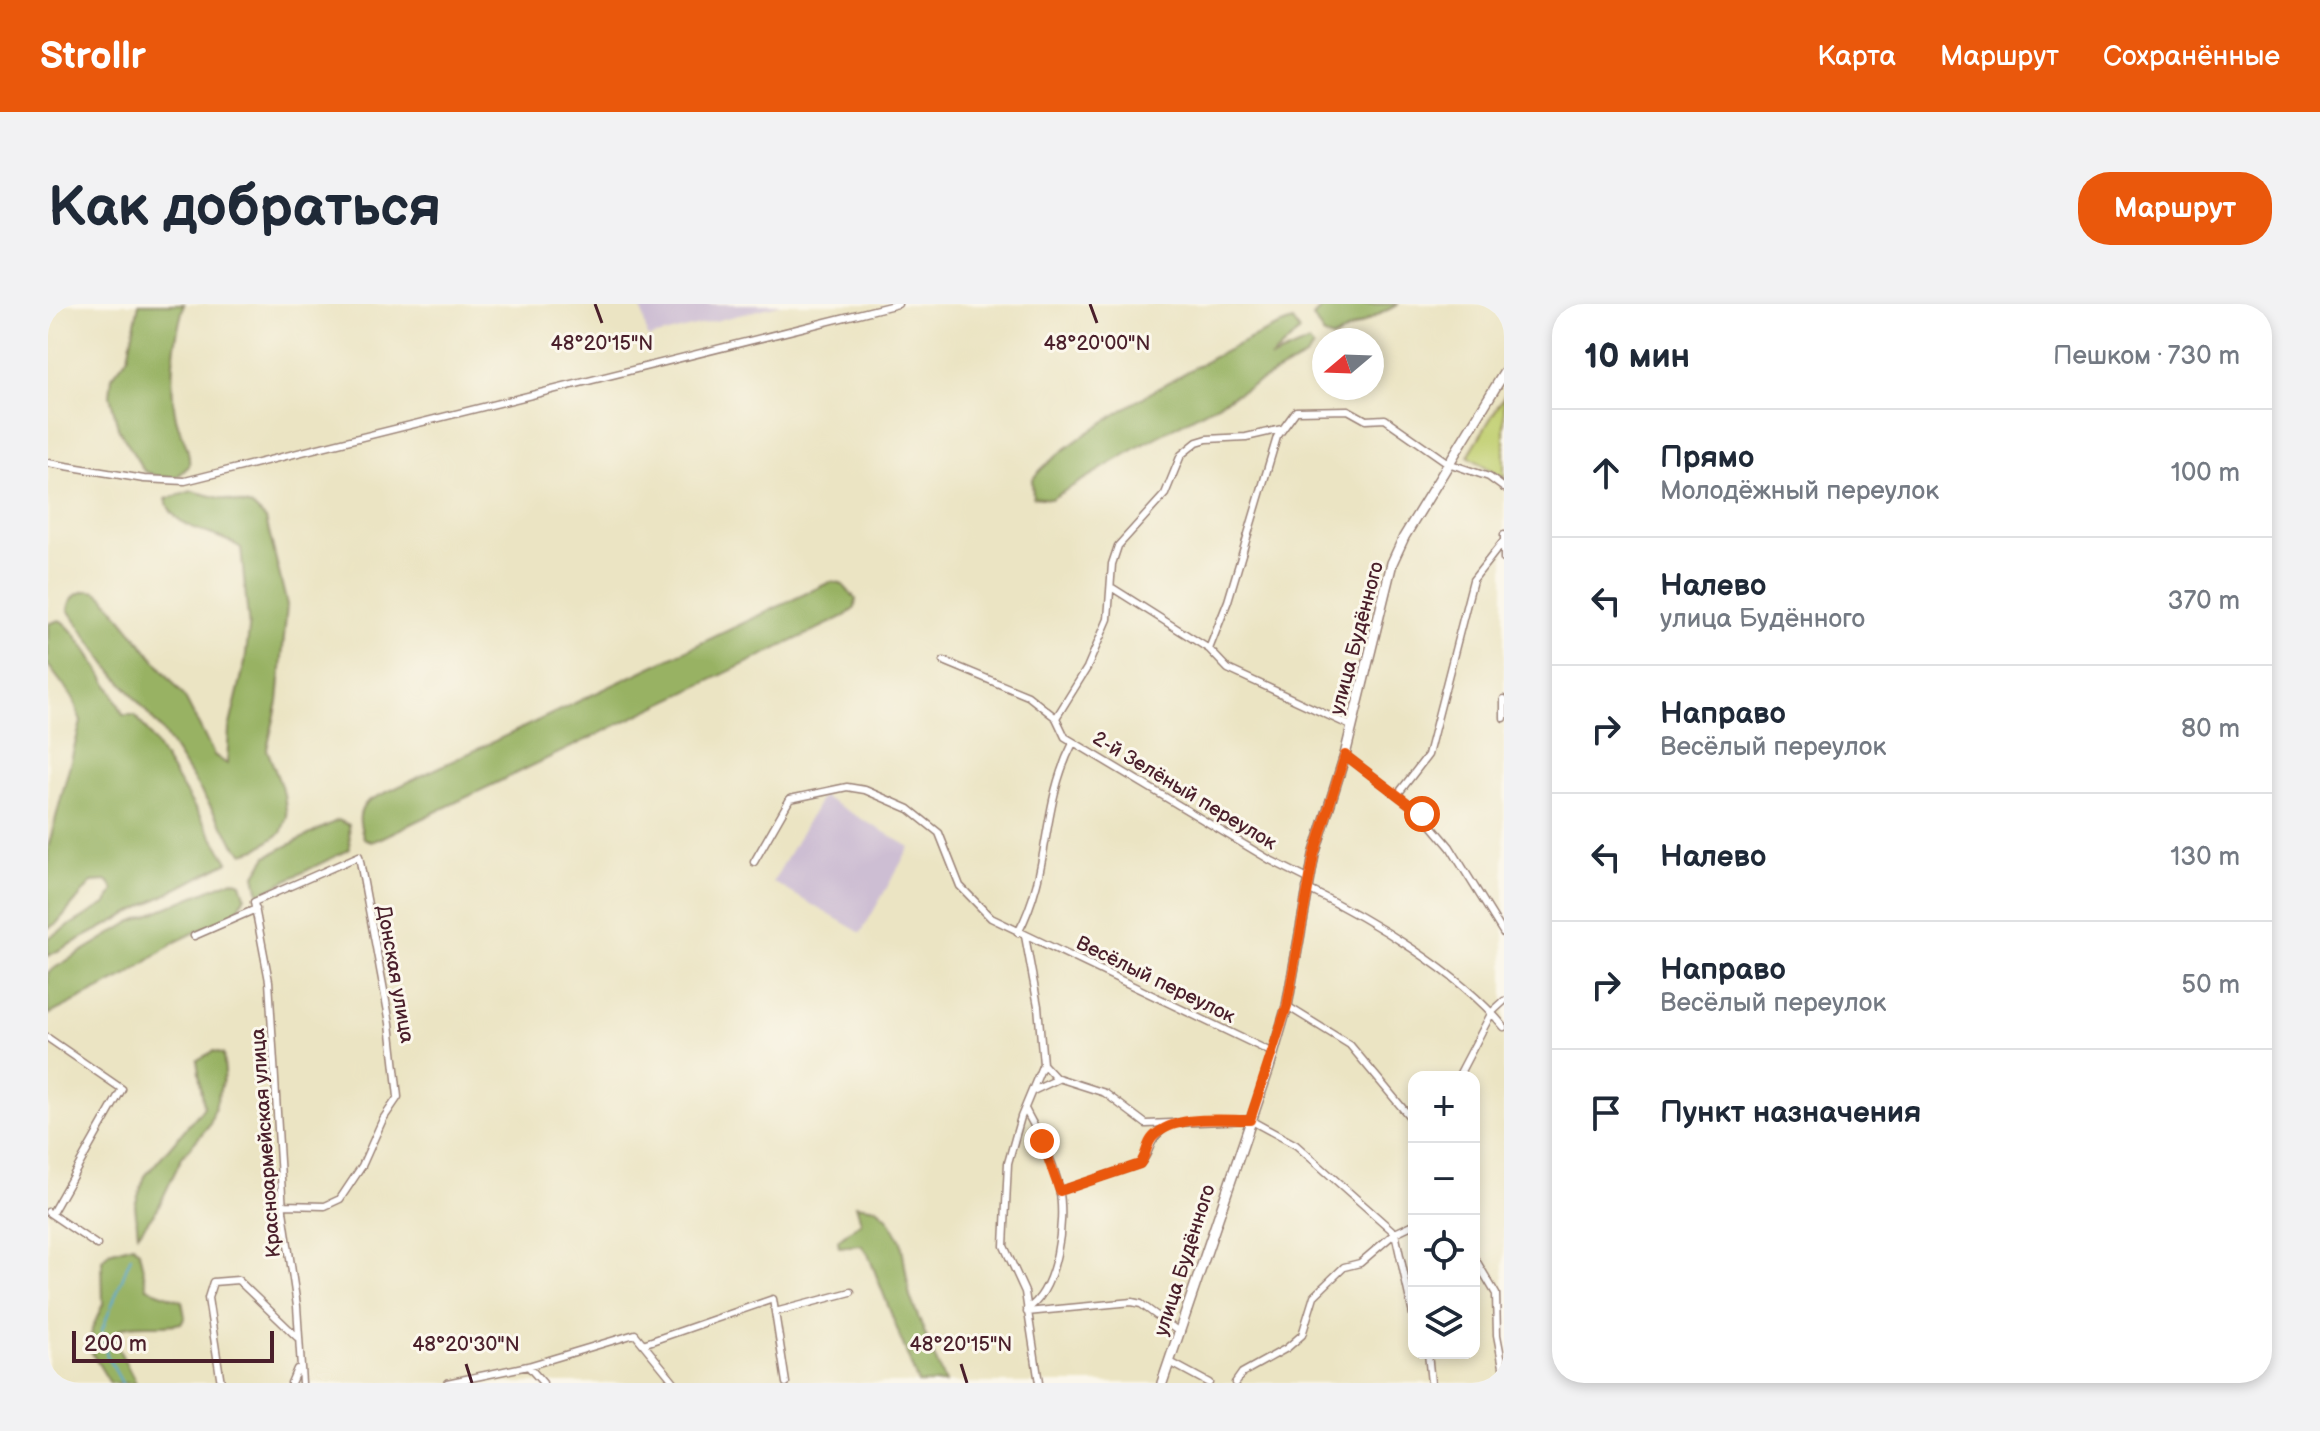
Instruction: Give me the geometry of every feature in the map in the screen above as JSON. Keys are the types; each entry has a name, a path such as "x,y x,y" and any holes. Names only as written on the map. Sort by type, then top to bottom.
{"main road":[{"name":"улица Будённого","path":"1162,1383 1287,1006 1307,884 1345,755 1392,563 1448,463 1504,373"}],"street":[{"path":"48,463 174,483 898,304"},
{"path":"1209,649 1282,429 1296,411 1348,410 1366,420 1393,422 1448,463 1489,477 1504,488"},
{"path":"1056,718 1087,668 1108,619 1118,546 1165,494 1181,455 1197,442 1207,439 1246,437 1282,429"},
{"path":"1503,539 1504,559"},
{"path":"1398,794 1428,755 1473,580 1503,539"},
{"path":"1111,587 1209,649 1228,669 1351,726"},
{"name":"2-й Зелёный переулок","path":"944,661 1006,685 1056,718 1060,732 1073,743 1405,943 1492,1012 1504,1027"},
{"path":"1504,699 1504,718"},
{"path":"1039,1383 1021,1279 1004,1246 1003,1212 1008,1163 1043,1064 1038,1006 1022,935 1038,892 1051,801 1073,743"},
{"path":"1345,755 1422,814 1450,847 1504,934"},
{"name":"Весёлый переулок","path":"754,862 790,799 837,786 865,790 909,809 939,833 960,886 977,907 1022,935 1273,1053"},
{"name":"Донская улица","path":"255,905 359,856 390,1026 398,1097 383,1119 362,1166 340,1199 325,1206 283,1205"},
{"path":"194,936 255,905"},
{"name":"Красноармейская улица","path":"255,905 269,981 283,1205 297,1306 298,1366 302,1383"},
{"path":"1461,1071 1492,1012 1504,1001"},
{"path":"1287,1006 1350,1045 1408,1115"},
{"path":"48,1038 122,1089 50,1212 97,1245"},
{"path":"1043,1064 1059,1078 1105,1093 1146,1124 1167,1126 1250,1120 1296,1145 1395,1233 1408,1292"},
{"path":"1033,1091 1059,1078"},
{"path":"1025,1109 1051,1163 1060,1191 1053,1270 1042,1297 1027,1310"},
{"path":"1060,1191 1140,1164 1146,1157 1151,1138 1167,1126"},
{"path":"1235,1383 1242,1373 1302,1335 1314,1296 1344,1267 1360,1263 1395,1233 1408,1227"},
{"path":"1480,1265 1493,1283 1504,1372"},
{"path":"1493,1283 1504,1279"},
{"path":"221,1383 209,1289 218,1280 238,1280 297,1337"},
{"path":"775,1312 851,1292"},
{"path":"643,1344 773,1299 786,1383"},
{"path":"1027,1310 1132,1302 1141,1304 1179,1332"},
{"path":"452,1383 528,1366 635,1334 675,1383"},
{"path":"1429,1359 1431,1383"},
{"path":"1170,1362 1209,1383"},
{"path":"291,1383 298,1366"},
{"path":"528,1366 543,1383"}],"shaded area":[{"path":"640,304 782,304 648,338"},
{"path":"822,796 910,847 861,933 773,882"}],"green space":[{"path":"139,304 184,304 175,346 172,389 189,466 177,477 160,477 144,471 118,428 110,395 112,377 128,356"},
{"path":"1326,304 1399,304 1353,328 1319,328 1313,317"},
{"path":"1293,321 1300,331 1270,359 1309,342 1312,349 1305,357 1145,443 1051,499 1033,497 1032,480 1077,440 1195,367 1268,330"},
{"path":"1504,396 1504,478 1468,456"},
{"path":"192,491 252,506 266,519 287,605 278,702 267,749 284,794 287,817 281,833 257,849 243,853 161,729 107,665 68,610 73,599 82,592 93,591 104,597 184,696 214,755 227,764 229,729 245,662 249,629 241,548 186,524 170,510 166,499"},
{"path":"830,582 841,583 856,599 855,608 845,616 379,839 371,842 364,838 360,818 368,801"},
{"path":"59,620 84,648 123,715 135,715 148,732 228,862 48,956 48,938 107,903 114,890 108,881 92,882 57,923 48,928 48,848 81,722 73,698 48,665 48,624"},
{"path":"338,820 349,825 350,849 259,894 255,875 267,856"},
{"path":"233,880 241,883 245,896 237,912 175,942 128,975 48,1015 48,972 131,922"},
{"path":"214,1051 223,1054 225,1072 210,1124 182,1157 158,1208 138,1234 135,1205 145,1176 204,1107 197,1060"},
{"path":"856,1205 877,1208 887,1217 901,1241 910,1297 945,1383 918,1383 868,1254 861,1245 839,1247 838,1240 861,1222"},
{"path":"133,1245 139,1251 147,1288 182,1301 185,1317 181,1323 127,1326 115,1333 115,1342 136,1383 110,1383 90,1350 92,1329 103,1304 102,1260 109,1252"}],"waterway":[{"path":"122,1383 107,1356 102,1330 131,1256"}],"route":[{"path":"1042,1141 1060,1191 1140,1164 1146,1157 1151,1138 1167,1126 1196,1121 1250,1120 1287,1006 1306,888 1319,834 1345,755 1422,814"}]}
